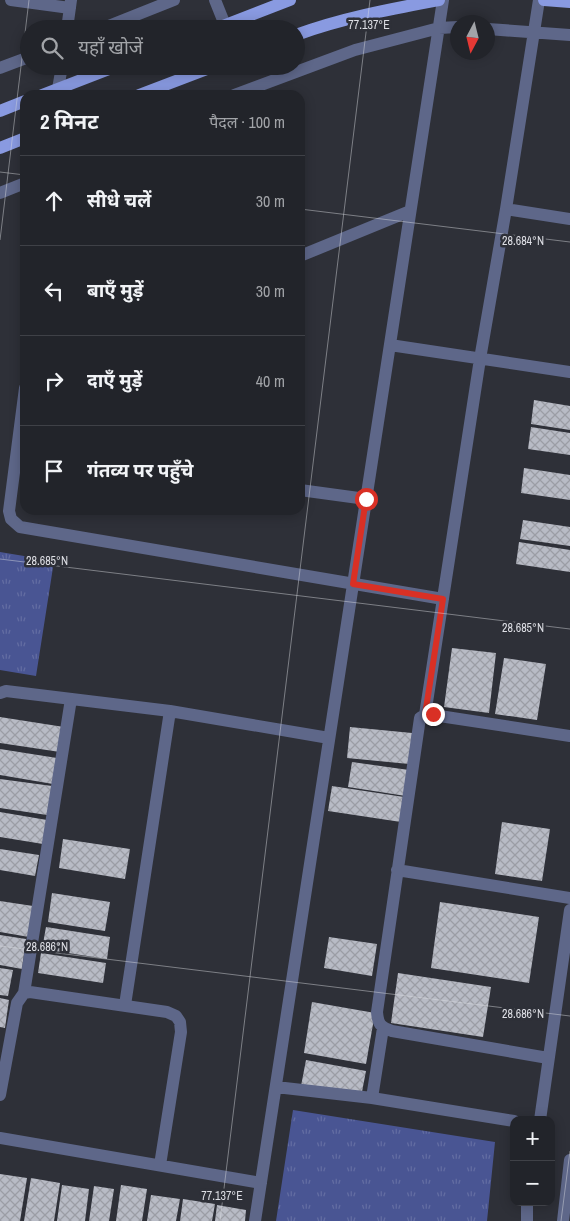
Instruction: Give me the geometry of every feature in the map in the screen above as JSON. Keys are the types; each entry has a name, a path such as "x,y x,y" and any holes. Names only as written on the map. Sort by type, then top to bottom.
{"main road":[{"path":"238,20 290,0"},
{"path":"305,32 367,14 441,0"},
{"path":"544,0 570,2"},
{"path":"58,89 94,75"},
{"path":"152,90 191,75"},
{"path":"0,111 20,103"},
{"path":"0,148 20,140"}],"street":[{"path":"11,0 71,4 68,20"},
{"path":"123,20 174,0"},
{"path":"215,0 219,20"},
{"path":"255,1221 390,345 441,0"},
{"path":"425,715 480,359 540,0"},
{"path":"305,69 355,50 438,28 450,27"},
{"path":"495,30 570,35"},
{"path":"0,68 20,60"},
{"path":"58,89 60,75"},
{"path":"247,90 288,75"},
{"path":"0,193 20,185"},
{"path":"506,208 570,219"},
{"path":"305,254 410,211"},
{"path":"390,345 570,372"},
{"path":"20,456 9,510 11,519 20,527 443,599"},
{"path":"305,491 366,499"},
{"path":"0,693 6,691 170,711 329,738"},
{"path":"0,1095 18,1003 24,993 72,699"},
{"path":"125,1005 170,711"},
{"path":"548,1058 392,1031 383,1028 378,1022 377,1012 420,718 433,714 570,736"},
{"path":"397,870 570,898"},
{"path":"541,1116 570,910"},
{"path":"24,993 30,992 125,1005 167,1012 176,1016 180,1022 181,1032 160,1166"},
{"path":"372,1098 383,1028"},
{"path":"276,1087 372,1098 510,1119"},
{"path":"0,1138 261,1182"},
{"path":"563,1221 570,1160"},
{"path":"528,1206 528,1221"}],"green space":[{"path":"0,552 54,561 36,676 0,670"},
{"path":"293,1110 495,1142 487,1221 276,1221"}],"building":[{"path":"534,400 570,406 570,430 531,424"},
{"path":"531,427 570,433 570,455 528,449"},
{"path":"524,468 570,475 570,500 521,493"},
{"path":"523,520 570,527 570,546 520,539"},
{"path":"519,542 570,550 570,572 516,564"},
{"path":"452,648 496,653 489,713 444,707"},
{"path":"504,658 546,664 537,720 495,714"},
{"path":"0,717 64,727 60,752 0,743"},
{"path":"350,727 412,733 409,764 347,758"},
{"path":"0,749 57,758 53,784 0,775"},
{"path":"352,762 409,770 406,796 348,787"},
{"path":"0,779 52,786 47,815 0,808"},
{"path":"332,786 404,797 401,822 328,811"},
{"path":"0,812 47,820 43,844 0,837"},
{"path":"502,822 550,829 542,881 495,874"},
{"path":"63,839 130,849 125,879 59,868"},
{"path":"0,849 39,855 35,876 0,870"},
{"path":"52,893 110,902 105,931 48,922"},
{"path":"0,901 33,906 29,937 0,932"},
{"path":"440,902 539,917 529,983 431,968"},
{"path":"46,927 110,937 107,959 42,949"},
{"path":"0,935 26,939 22,969 0,965"},
{"path":"329,937 377,944 372,976 324,968"},
{"path":"41,953 106,963 103,983 38,973"},
{"path":"0,968 13,970 8,996 0,995"},
{"path":"398,973 491,987 483,1037 391,1023"},
{"path":"0,998 9,1000 5,1028 0,1027"},
{"path":"312,1002 375,1013 366,1064 304,1053"},
{"path":"306,1060 366,1071 361,1097 301,1086"},
{"path":"0,1174 27,1178 20,1221 0,1221"},
{"path":"31,1178 60,1183 54,1221 24,1221"},
{"path":"62,1185 89,1189 85,1221 57,1221"},
{"path":"121,1185 147,1189 142,1221 116,1221"},
{"path":"94,1186 114,1189 109,1221 89,1221"},
{"path":"151,1195 180,1199 176,1221 147,1221"},
{"path":"183,1199 215,1204 212,1221 180,1221"},
{"path":"217,1205 246,1210 245,1221 215,1221"}],"route":[{"path":"366,499 353,584 443,599 425,715 433,714"}]}
